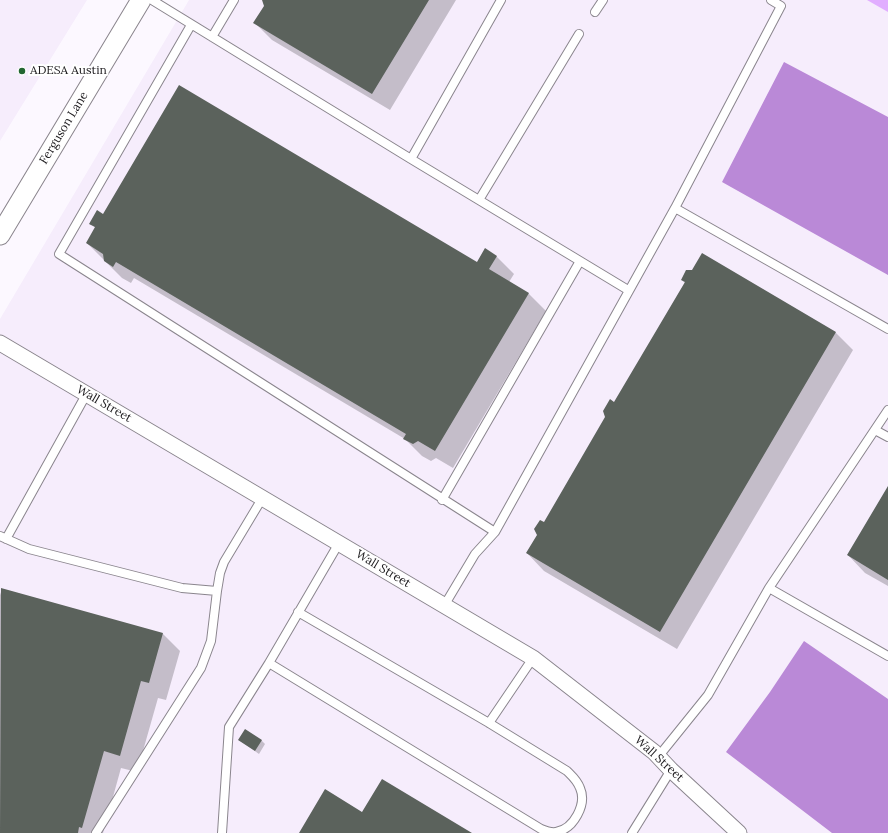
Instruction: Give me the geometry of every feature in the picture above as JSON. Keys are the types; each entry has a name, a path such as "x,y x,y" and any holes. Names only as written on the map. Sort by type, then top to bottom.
{"street":[{"name":"Ferguson Lane","path":"0,235 141,0"},
{"name":"Wall Street","path":"0,343 263,497 533,658 658,757 739,833"}],"lane":[{"path":"152,0 410,159 628,290"},
{"path":"212,37 234,0"},
{"path":"410,159 501,0"},
{"path":"595,12 602,0"},
{"path":"444,606 476,554 495,532 628,290 675,208 781,6 771,0"},
{"path":"191,25 59,254 442,500 495,532"},
{"path":"479,200 580,34"},
{"path":"675,208 888,329"},
{"path":"442,500 580,261"},
{"path":"86,394 3,537 29,549 182,588 217,591"},
{"path":"658,757 708,695 770,588 888,410"},
{"path":"875,430 888,437"},
{"path":"96,833 201,668 211,641 220,573 224,562 263,497"},
{"path":"222,833 229,726 269,663 339,543"},
{"path":"770,588 888,656"},
{"path":"269,663 541,829 556,832 563,830 576,817 580,809 582,799 581,789 576,779 567,771 489,723 298,612"},
{"path":"489,723 533,658"},
{"path":"632,833 671,770"}],"shaded area":[{"name":"ADESA Austin","path":"0,0 87,0 0,141"},
{"path":"189,0 888,0 888,833 0,833 0,319"},
{"path":"867,0 888,0 888,12"},
{"path":"784,62 888,117 888,275 722,182"},
{"path":"804,641 888,699 888,833 832,833 726,752 770,692"}],"building":[{"path":"262,0 429,0 372,94 253,23 264,6"},
{"path":"179,85 477,262 485,248 497,256 489,269 529,293 435,451 418,441 413,444 403,439 406,434 116,262 113,267 104,261 103,254 86,243 95,227 89,224 97,210 103,214"},
{"path":"702,253 836,332 660,632 526,553 537,535 534,529 540,520 544,522 605,417 603,411 610,399 614,402 685,282 681,280 686,270 692,270"},
{"path":"888,486 888,580 847,555"},
{"path":"1,588 163,633 149,683 141,681 120,756 104,751 82,828 79,827 78,833 0,833"},
{"path":"245,729 262,740 255,751 238,740"},
{"path":"382,779 472,833 299,833 325,789 362,812"}],"place":[{"name":"ADESA Austin","path":"22,71"}]}
